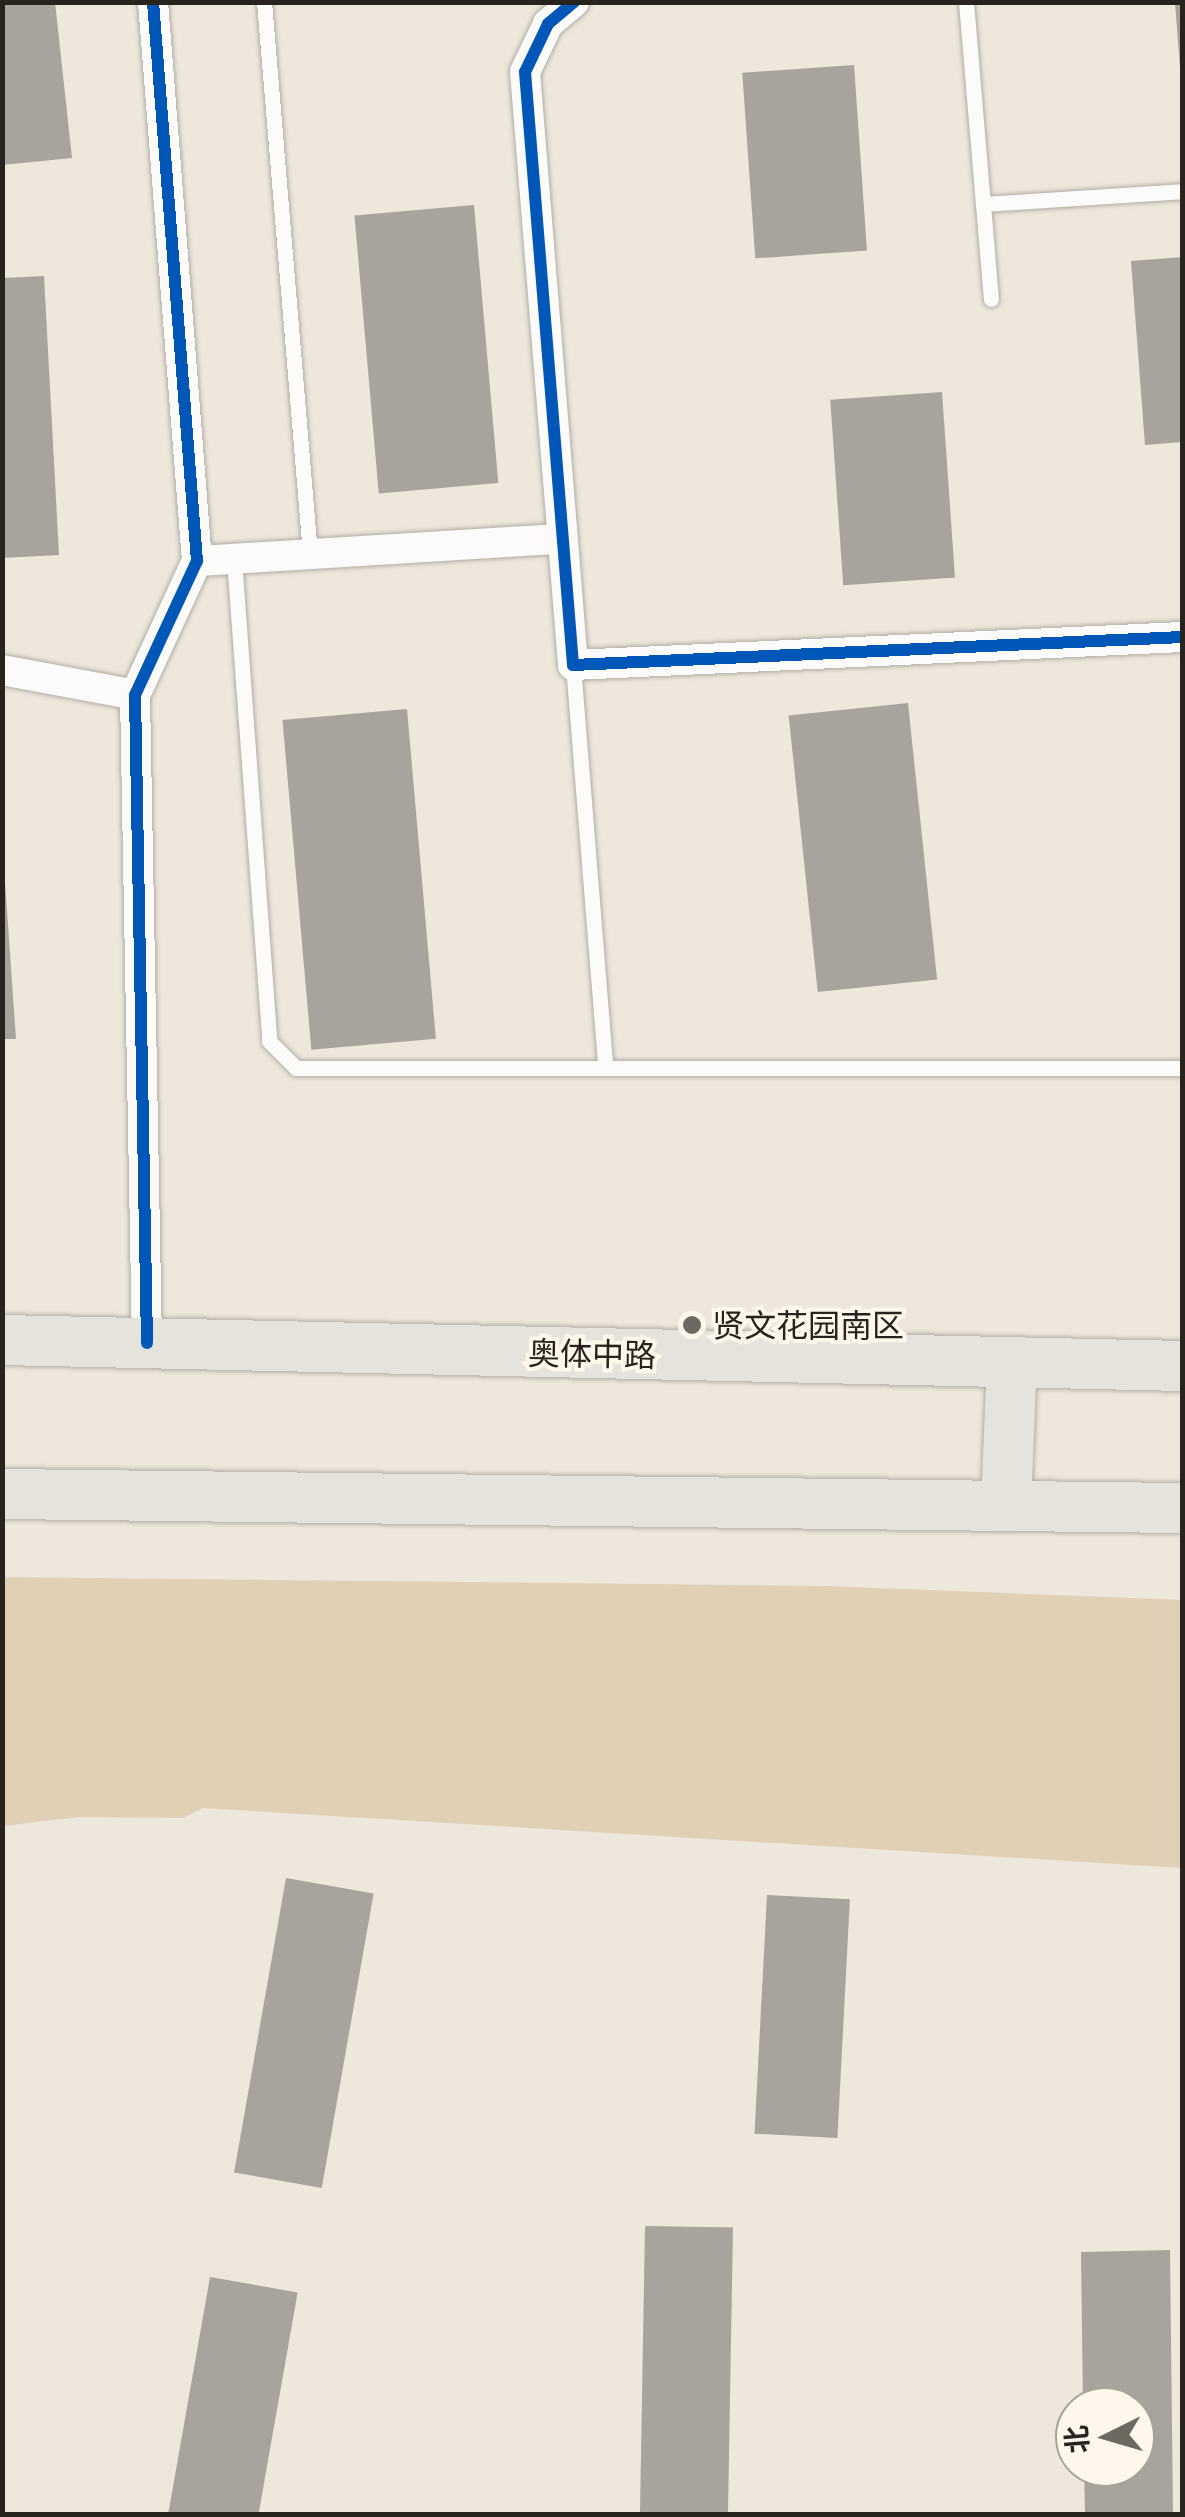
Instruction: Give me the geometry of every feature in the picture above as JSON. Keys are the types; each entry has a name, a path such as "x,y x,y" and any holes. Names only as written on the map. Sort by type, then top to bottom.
{"main road":[{"name":"奥体中路","path":"2,1340 1182,1366"},
{"path":"1006,1505 1012,1363"},
{"path":"2,1494 1182,1508"}],"street":[{"path":"147,1343 136,695 198,561 153,2"},
{"path":"574,2 548,24 525,72 573,664 1182,637"},
{"path":"198,561 560,539"},
{"path":"2,670 136,695"}],"lane":[{"path":"264,2 310,554"},
{"path":"966,2 991,300"},
{"path":"984,204 1182,191"},
{"path":"234,558 269,1041 296,1068 605,1064 1182,1068"},
{"path":"573,664 605,1064"}],"shaded area":[{"path":"3,1577 827,1586 1182,1600 1182,1868 203,1808 183,1818 80,1817 3,1826"}],"building":[{"path":"2,2 55,2 72,158 2,165"},
{"path":"1175,2 1182,2 1182,68 1180,68"},
{"path":"854,65 867,251 755,258 742,73"},
{"path":"474,205 498,483 379,493 354,215"},
{"path":"1182,257 1182,442 1145,445 1131,261"},
{"path":"44,276 59,555 2,558 2,278"},
{"path":"942,392 955,578 843,585 830,400"},
{"path":"908,703 937,979 818,992 789,716"},
{"path":"407,709 436,1039 311,1050 282,720"},
{"path":"2,839 16,1039 2,1039"},
{"path":"286,1878 374,1893 322,2188 234,2172"},
{"path":"767,1895 850,1899 837,2138 754,2134"},
{"path":"645,2226 733,2228 728,2514 640,2514"},
{"path":"1170,2250 1173,2514 1085,2514 1084,2487 1155,2487 1155,2387 1083,2387 1081,2252"},
{"path":"210,2277 298,2292 259,2514 168,2513"}],"cycle path":[{"path":"147,1343 135,695 197,561 153,2"},
{"path":"574,2 548,24 525,72 573,665 1182,637"}],"place":[{"name":"贤文花园南区","path":"692,1325"}]}
